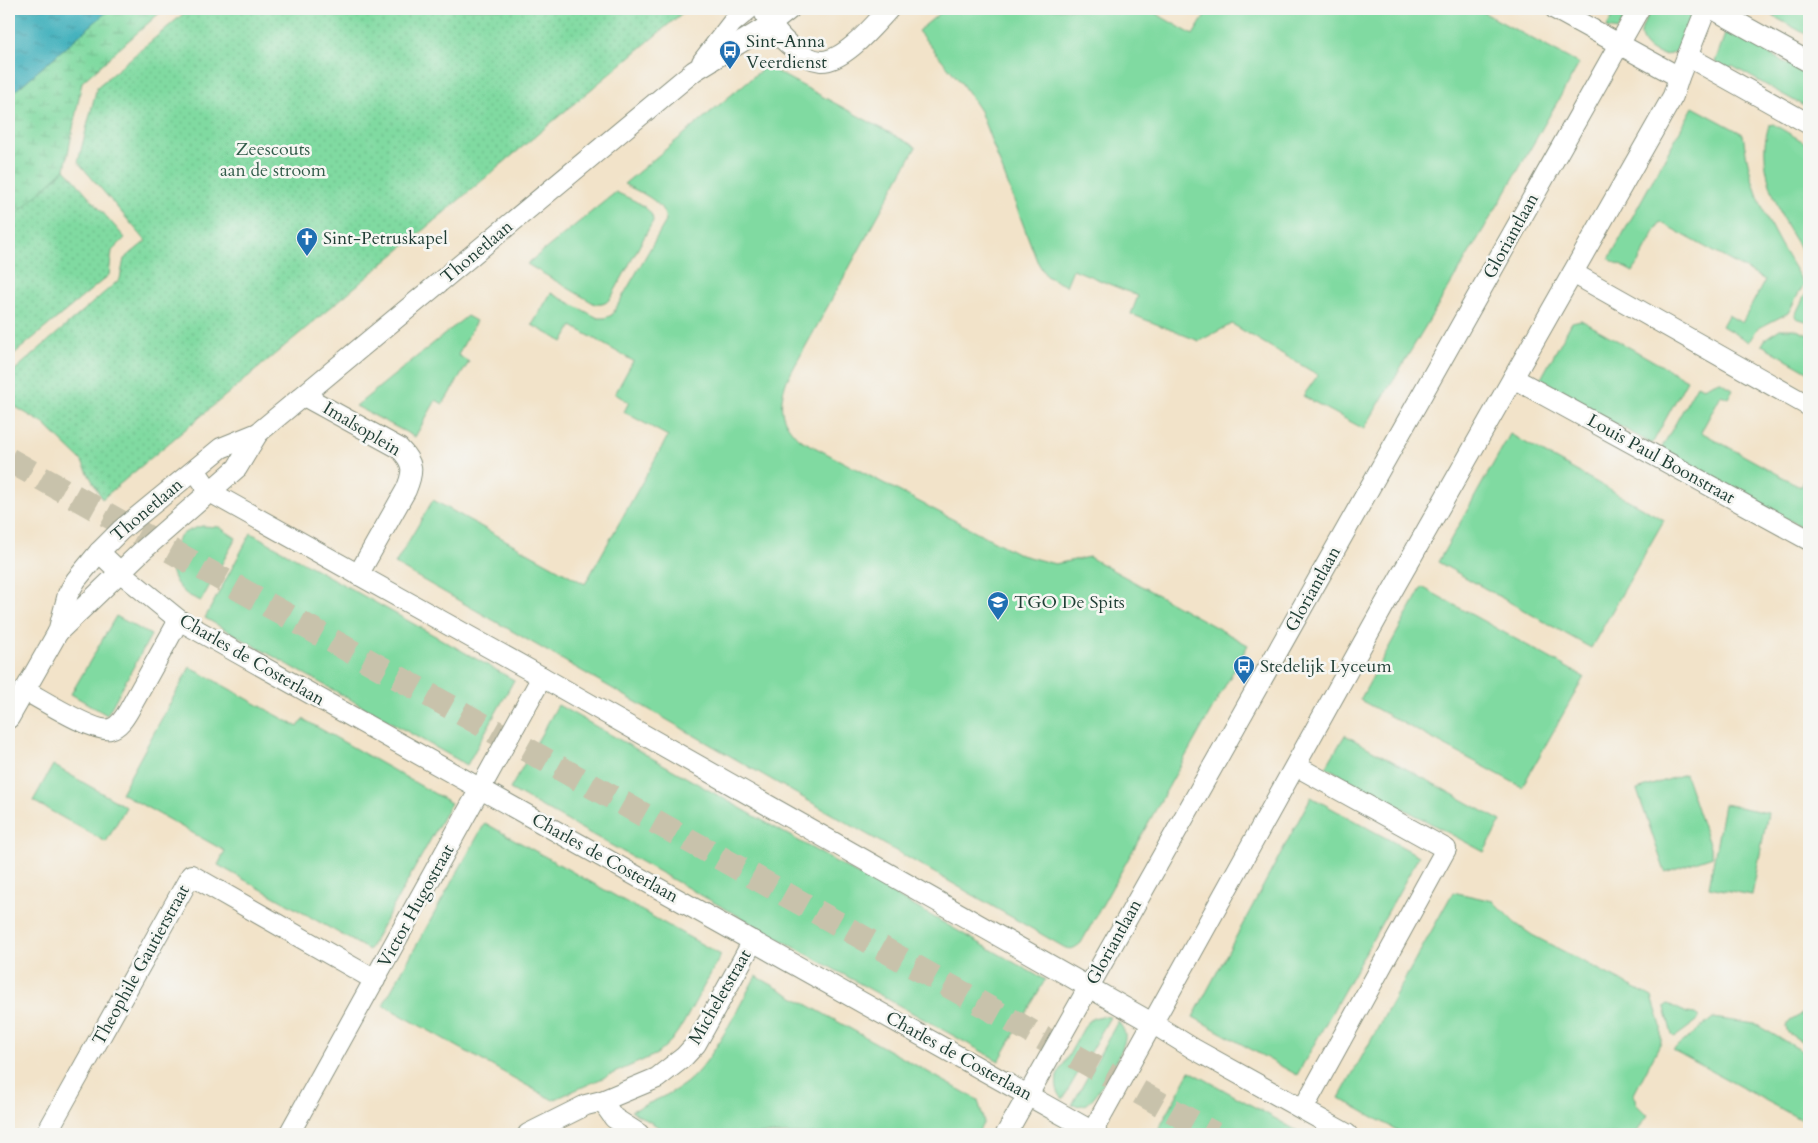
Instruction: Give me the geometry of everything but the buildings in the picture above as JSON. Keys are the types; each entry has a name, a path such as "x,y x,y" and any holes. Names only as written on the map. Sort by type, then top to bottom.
{"street":[{"name":"Thonetlaan","path":"694,71 732,23 749,9"},
{"name":"Thonetlaan","path":"58,632 68,594 76,580 99,552 121,530 221,448 258,433 694,71 768,16 790,9"},
{"path":"768,16 787,43 805,57 821,61 837,58 867,33 889,9"},
{"path":"1555,9 1679,77"},
{"name":"Gloriantlaan","path":"1006,1134 1639,9"},
{"path":"1094,1133 1152,1023 1673,96 1706,9"},
{"path":"1713,9 1809,62"},
{"path":"1687,56 1809,124"},
{"path":"1574,273 1809,406"},
{"name":"Louis Paul Boonstraat","path":"1513,378 1809,540"},
{"name":"Imalsoplein","path":"304,396 399,448 408,457 412,467 411,478 406,490 358,575"},
{"name":"Thonetlaan","path":"9,718 58,632 142,551 237,468 258,433"},
{"name":"Thonetlaan","path":"195,470 210,492"},
{"path":"210,492 542,677 1152,1023 1194,1049 1347,1134"},
{"name":"Thonetlaan","path":"99,552 120,572"},
{"name":"Charles de Costerlaan","path":"120,572 179,620 1094,1133"},
{"path":"24,690 94,728 110,729 122,722 179,620"},
{"name":"Victor Hugostraat","path":"289,1134 542,677"},
{"path":"1296,766 1446,849 1303,1109"},
{"name":"Theophile Gautierstraat","path":"46,1134 191,875 375,980"},
{"name":"Micheletstraat","path":"528,1134 586,1105 602,1101 657,1078 684,1058 696,1044 753,941"},
{"path":"602,1101 614,1118 639,1134"}],"green space":[{"path":"110,9 164,9 82,82 65,169 9,221 9,96"},
{"name":"Zeescouts aan de stroom","path":"189,9 687,9 102,499 81,460 44,424 9,403 9,375 120,279 124,259 146,241 78,162 97,87"},
{"path":"945,9 1148,9 1193,35 1209,9 1477,9 1579,64 1501,200 1364,429 1303,396 1318,375 1232,324 1199,341 1131,314 1138,296 1073,269 1066,286 1046,276 1037,261 980,111 962,84 918,31"},
{"path":"1617,9 1631,9 1617,30 1606,28"},
{"path":"1652,9 1697,9 1683,43 1672,54 1666,55 1654,52 1649,49 1642,39 1642,28"},
{"path":"1760,9 1809,9 1809,36"},
{"path":"1729,23 1747,34 1744,40 1809,76 1809,109 1732,66 1729,70 1715,62"},
{"path":"766,66 916,147 787,380 782,397 782,412 792,432 799,439 1021,555 1055,564 1089,557 1248,645 1081,943 1074,948 1070,949 1062,946 395,564 433,500 585,584 668,436 624,412 629,402 615,394 633,361 572,326 563,342 532,325 551,293 598,318 612,315 666,221 661,208 656,202 624,184"},
{"path":"1693,107 1743,134 1751,176 1764,213 1804,284 1788,313 1757,329 1749,342 1722,326 1728,315 1742,323 1765,280 1660,222 1633,272 1609,259"},
{"path":"1773,124 1809,145 1809,258 1801,250 1786,225 1769,181 1765,144 1769,125"},
{"path":"65,169 125,238 112,251 109,275 9,358 9,221"},
{"path":"616,192 644,207 649,211 653,221 607,302 595,304 527,264"},
{"path":"1809,294 1809,322 1796,318 1795,315 1805,295"},
{"path":"467,316 476,321 458,355 469,362 443,404 436,400 415,437 356,406"},
{"path":"1581,320 1687,380 1652,444 1539,382 1572,322"},
{"path":"1780,329 1794,329 1809,335 1809,372 1762,345 1766,338"},
{"path":"1719,381 1733,389 1728,398 1721,395 1701,432 1801,487 1809,471 1809,531 1661,449 1697,385 1703,388"},
{"path":"1510,434 1664,520 1591,648 1438,562"},
{"path":"202,526 219,527 236,538 201,601 190,596 178,585 171,570 170,562 171,554 178,539 184,533"},
{"path":"251,533 514,680 467,765 205,618"},
{"path":"1422,587 1584,677 1522,787 1360,700"},
{"path":"116,616 151,635 107,715 71,694"},
{"path":"190,667 298,727 303,719 451,803 369,950 218,865 225,851 121,793"},
{"path":"558,705 1045,980 999,1061 510,789"},
{"path":"1345,735 1501,821 1484,852 1326,767"},
{"path":"53,765 126,807 106,842 33,801"},
{"path":"1685,774 1713,856 1665,872 1637,790"},
{"path":"1311,797 1419,856 1297,1075 1193,1017"},
{"path":"1724,804 1768,813 1752,895 1709,887"},
{"path":"485,823 721,955 683,1024 671,1041 657,1054 553,1100 383,1005"},
{"path":"1453,892 1493,901 1515,923 1532,935 1652,997 1661,1026 1661,1042 1634,1094 1636,1104 1647,1115 1636,1134 1404,1134 1339,1098"},
{"path":"756,976 978,1100 984,1122 977,1134 671,1134 631,1111 673,1091 696,1074 715,1048"},
{"path":"1668,1004 1687,1013 1695,1014 1699,1017 1697,1021 1674,1037 1665,1008"},
{"path":"1809,1010 1809,1046 1788,1033 1786,1026 1790,1021"},
{"path":"1110,1017 1063,1099 1057,1088 1057,1076 1086,1024 1093,1018"},
{"path":"1713,1018 1755,1024 1809,1055 1809,1124 1673,1050"},
{"path":"1118,1021 1124,1032 1125,1039 1115,1063 1103,1084 1087,1104 1072,1105"},
{"path":"1190,1071 1303,1134 1156,1134"}],"water":[{"path":"9,9 110,9 9,96"}],"tunnel":[{"path":"9,460 1214,1134"}],"place":[{"name":"Sint-Anna Veerdienst","path":"730,70"},
{"name":"Sint-Petruskapel","path":"307,257"},
{"name":"TGO De Spits","path":"998,621"},
{"name":"Stedelijk Lyceum","path":"1244,685"}]}
